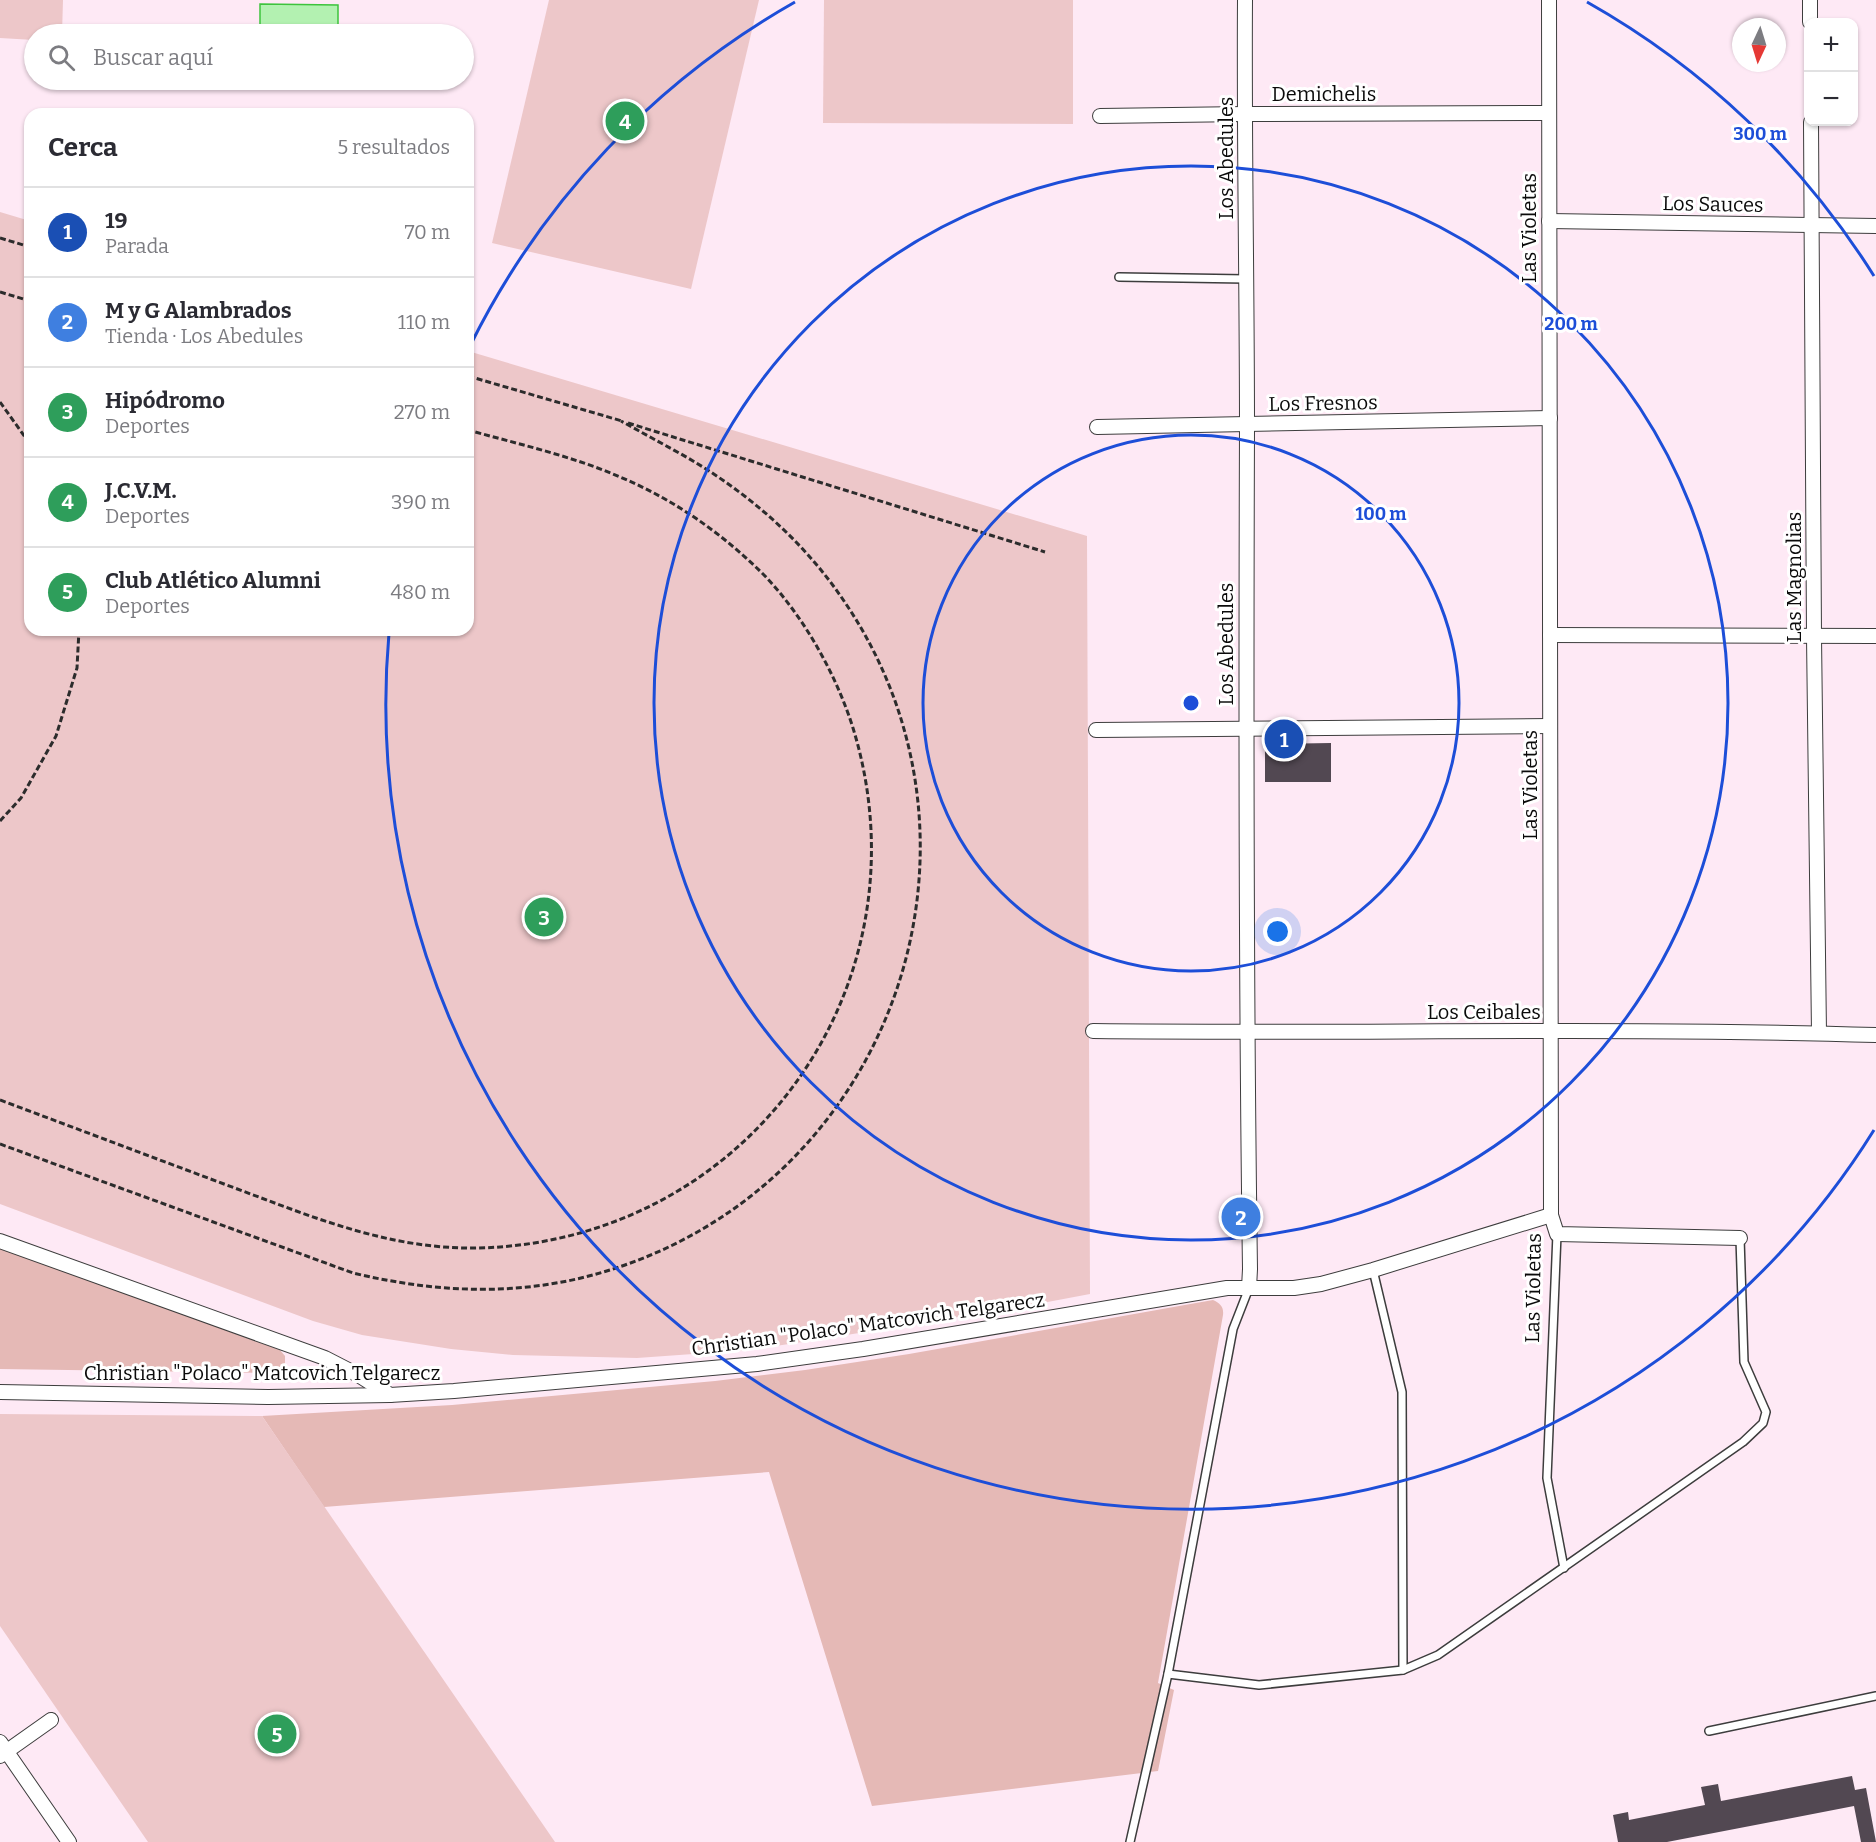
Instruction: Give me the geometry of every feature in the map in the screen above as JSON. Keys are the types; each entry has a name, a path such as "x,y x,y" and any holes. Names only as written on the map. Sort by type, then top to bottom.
{"street":[{"name":"Los Abedules","path":"1245,0 1247,424 1245,729 1249,1288"},
{"name":"Las Violetas","path":"1549,0 1551,1215 1557,1234"},
{"path":"1810,0 1810,18"},
{"name":"Demichelis","path":"1100,116 1548,113"},
{"name":"Las Magnolias","path":"1811,126 1819,1033"},
{"name":"Los Sauces","path":"1549,221 1876,226"},
{"name":"Los Fresnos","path":"1097,428 1550,418"},
{"path":"1550,635 1876,636"},
{"path":"1096,730 1550,726"},
{"name":"Los Ceibales","path":"1093,1031 1247,1033 1550,1031 1876,1035"},
{"name":"Christian \"Polaco\" Matcovich Telgarecz","path":"0,1392 268,1396 390,1395 757,1364 863,1349 1227,1288 1294,1288 1321,1284 1551,1215"},
{"path":"1557,1234 1740,1238"},
{"path":"0,1241 325,1358 390,1395"},
{"path":"51,1720 2,1750 69,1842"}],"lane":[{"path":"1119,277 1246,279"},
{"name":"Las Violetas","path":"1557,1234 1547,1478 1564,1568"},
{"path":"1168,1674 1259,1685 1403,1670 1438,1655 1743,1442 1763,1423 1766,1412 1744,1362 1740,1238"},
{"path":"1373,1270 1402,1392 1403,1670"},
{"path":"1130,1842 1168,1674 1233,1329 1249,1288"},
{"path":"1709,1731 1876,1696"}],"path":[{"path":"0,238 24,245"},
{"path":"0,292 24,299"},
{"path":"474,378 1045,552"},
{"path":"0,402 24,436"},
{"path":"0,1144 353,1273 424,1287 497,1290 561,1282 593,1275 624,1266 684,1240 712,1224 756,1192 788,1164 831,1116 866,1061 893,1002 909,951 917,909 921,844 915,780 909,748 890,686 861,628 838,592 804,550 756,506 730,486 681,454 621,421"},
{"path":"0,1100 309,1216 366,1235 417,1245 477,1248 538,1244 578,1234 646,1209 708,1171 750,1135 787,1094 808,1065 827,1033 855,965 864,930 872,858 867,785 849,714 835,680 805,627 768,580 724,538 675,504 621,477 589,465 474,432"},
{"path":"0,821 21,798 56,736 77,668 79,636"}],"shaded area":[{"path":"0,0 63,0 62,24 24,24 24,39 0,38"},
{"path":"549,0 759,0 691,289 492,243"},
{"path":"824,0 1073,0 1073,124 823,123"},
{"path":"260,4 338,5 338,24 260,24"},
{"path":"0,212 24,219 24,636 474,636 474,353 1087,536 1090,1294 749,1350 637,1358 513,1355 451,1349 362,1335 313,1321 0,1204"},
{"path":"0,1247 280,1350 285,1356 285,1364 280,1371 275,1373 0,1369"},
{"path":"1213,1300 1221,1306 1223,1315 1158,1683 1174,1690 1158,1771 872,1806 769,1472 324,1507 262,1416 452,1405 715,1381 909,1354"},
{"path":"0,1414 262,1416 555,1842 148,1842 0,1626"}],"building":[{"path":"1331,743 1331,782 1265,782 1265,750 1271,744"},
{"path":"1852,1776 1855,1790 1866,1788 1876,1842 1861,1842 1854,1806 1667,1842 1618,1842 1613,1815 1628,1812 1629,1820 1705,1805 1701,1787 1718,1784 1721,1801"}],"place":[{"name":"J.C.V.M.","path":"625,121"},
{"name":"19","path":"1284,739"},
{"name":"Hipódromo","path":"544,917"},
{"name":"M y G Alambrados","path":"1241,1217"},
{"name":"Club Atlético Alumni","path":"277,1734"}]}
